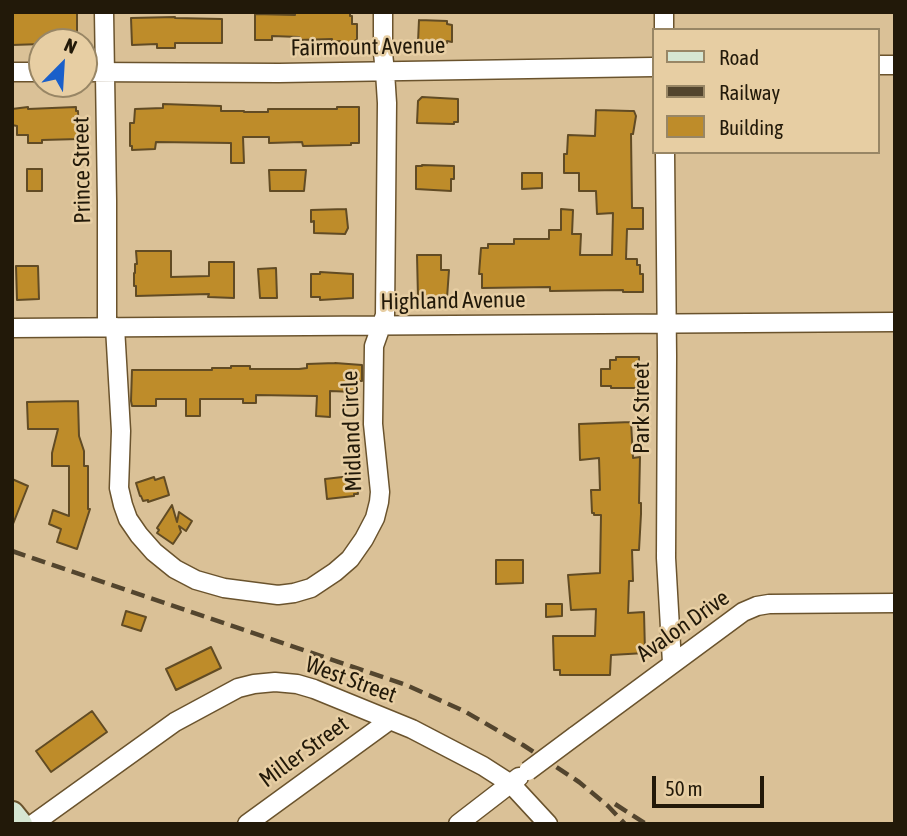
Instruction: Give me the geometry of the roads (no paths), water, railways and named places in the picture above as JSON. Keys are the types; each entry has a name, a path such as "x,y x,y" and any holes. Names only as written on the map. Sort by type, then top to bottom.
{"street":[{"name":"Prince Street","path":"104,12 111,327"},
{"name":"Midland Circle","path":"111,327 121,431 119,488 122,505 128,519 154,552 175,569 196,580 224,588 278,595 310,588 350,559 375,518 380,492 373,424 374,346 385,315 387,103 383,12"},
{"name":"Fairmount Avenue","path":"98,72 385,72 652,67"},
{"name":"Park Street","path":"665,154 666,558 672,663"},
{"name":"Highland Avenue","path":"12,328 895,322"},
{"name":"Avalon Drive","path":"458,824 743,612 769,604 895,603"},
{"name":"West Street","path":"33,824 175,722 238,688 275,682 314,689 412,729 483,766 511,784 548,824"},
{"name":"Miller Street","path":"247,824 390,720"},
{"path":"12,814 20,824"}],"railway":[{"path":"12,551 406,685 464,711 523,745 579,782 625,824"},
{"path":"615,804 646,824"}]}
